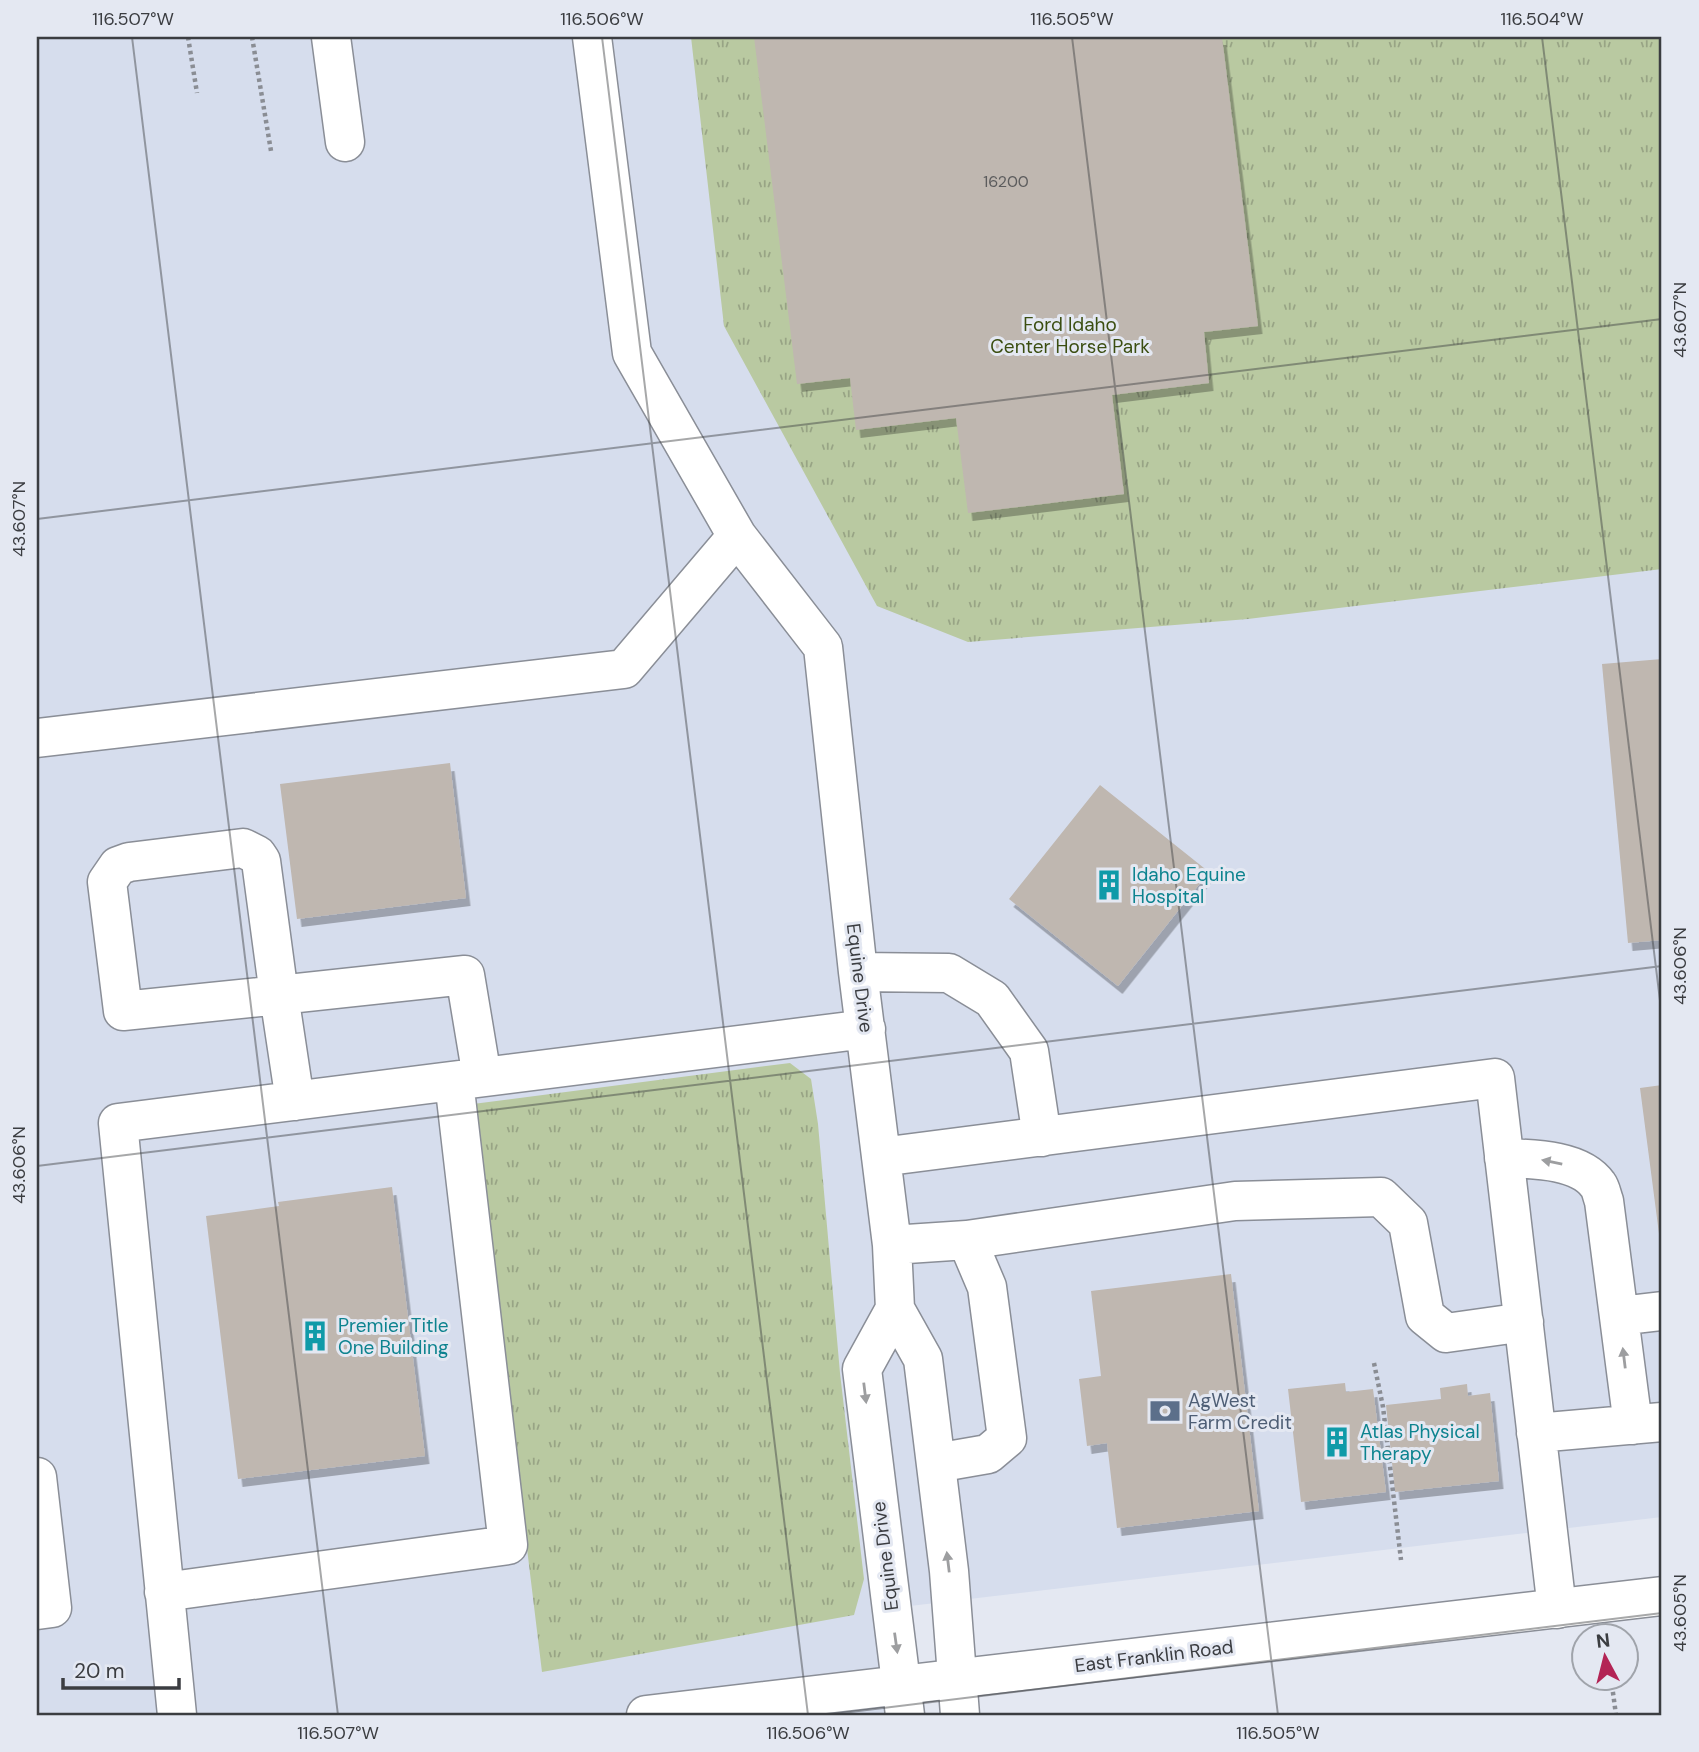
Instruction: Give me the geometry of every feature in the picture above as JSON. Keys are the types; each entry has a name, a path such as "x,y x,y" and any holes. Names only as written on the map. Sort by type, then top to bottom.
{"street":[{"path":"331,37 345,142"},
{"path":"37,738 624,669 737,536 632,353 592,37"},
{"name":"Equine Drive","path":"737,536 823,648 858,972 892,1245 895,1309 923,1359 949,1571 958,1697"},
{"path":"164,1591 508,1545 468,1079 465,975 279,995 123,1011 107,882 118,866 129,862 243,848 257,855 261,861 279,995 295,1101"},
{"path":"858,972 949,973 992,999 1029,1051 1042,1136"},
{"path":"177,1715 118,1123 866,1029"},
{"path":"881,1157 1495,1078 1557,1609"},
{"path":"1504,1158 1552,1160 1587,1176 1598,1185 1604,1201 1619,1317 1648,1424 1536,1433"},
{"path":"892,1245 967,1240 1235,1201 1381,1197 1408,1223 1424,1316 1446,1333 1524,1322"},
{"path":"936,1463 988,1454 1007,1438 987,1287 967,1240"},
{"name":"Equine Drive","path":"895,1309 862,1369 904,1700"},
{"path":"1619,1317 1662,1311"},
{"path":"37,1477 52,1608 37,1610"},
{"name":"East Franklin Road","path":"646,1715 958,1697 1662,1596"}],"path":[{"path":"188,37 197,93"},
{"path":"252,37 271,151"},
{"path":"1374,1363 1383,1407 1401,1560"},
{"path":"1613,1692 1616,1715"}],"shaded area":[{"path":"37,37 1662,37 1662,1517 876,1610 889,1715 37,1715"}],"green space":[{"name":"Ford Idaho Center Horse Park","path":"691,37 1662,37 1662,569 1248,619 968,642 877,606 724,326"},
{"path":"790,1063 811,1079 818,1124 840,1373 864,1579 854,1615 542,1672 473,1104"}],"building":[{"path":"754,37 1222,37 1258,326 1204,332 1209,383 1112,395 1124,494 968,513 956,418 856,430 850,378 797,384"},
{"path":"1662,659 1662,940 1628,943 1602,664"},
{"path":"450,763 466,898 297,919 280,784"},
{"name":"Idaho Equine Hospital","path":"1100,785 1209,872 1118,986 1009,899"},
{"path":"1662,1085 1662,1248 1661,1249 1640,1088"},
{"name":"Premier Title One Building","path":"392,1187 425,1456 238,1479 206,1216 279,1206 278,1202"},
{"name":"AgWest Farm Credit","path":"1231,1274 1259,1511 1117,1528 1107,1443 1087,1446 1079,1379 1101,1376 1091,1291"},
{"name":"Atlas Physical Therapy","path":"1345,1383 1346,1392 1373,1389 1386,1492 1301,1502 1288,1389"},
{"path":"1467,1384 1468,1396 1490,1393 1499,1481 1395,1492 1386,1405 1441,1399 1440,1388"}],"place":[{"name":"Idaho Equine Hospital","path":"1109,885"},
{"name":"Premier Title One Building","path":"315,1336"},
{"name":"AgWest Farm Credit","path":"1165,1411"},
{"name":"Atlas Physical Therapy","path":"1337,1442"}]}
